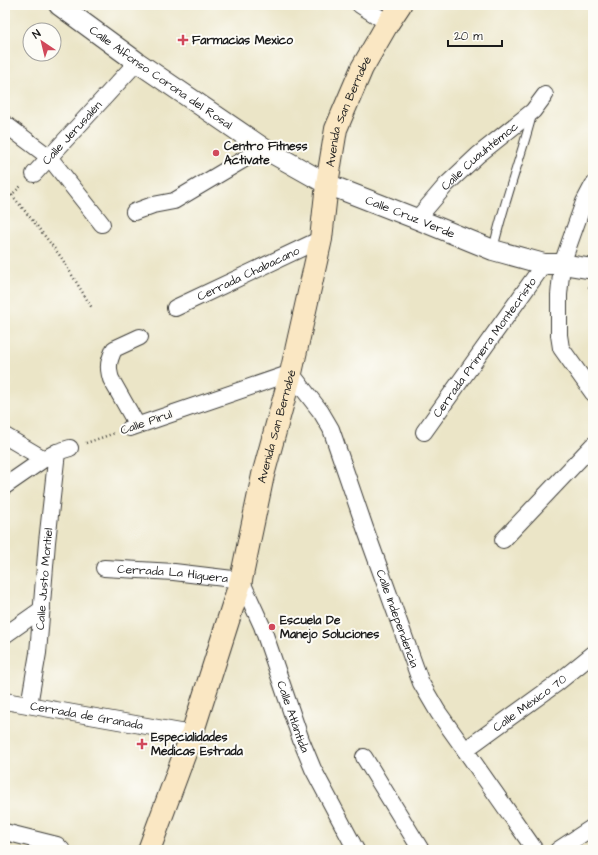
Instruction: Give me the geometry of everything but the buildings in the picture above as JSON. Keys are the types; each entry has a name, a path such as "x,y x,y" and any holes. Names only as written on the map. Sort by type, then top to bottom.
{"main road":[{"name":"Avenida San Bernabé","path":"149,850 192,734 241,580 263,475 291,373 320,239 336,129 362,68 400,5"}],"street":[{"name":"Calle Alfonso Corona del Rosal","path":"59,5 137,62 263,148 327,184"},
{"path":"360,5 388,23"},
{"name":"Calle Jerusalén","path":"34,174 137,62"},
{"name":"Calle Cuauhtémoc","path":"417,219 446,185 464,168 533,111 545,95"},
{"path":"5,124 49,157 102,224"},
{"path":"134,212 153,205 174,201 263,148"},
{"name":"Calle Cruz Verde","path":"327,184 493,250 553,264 593,269"},
{"path":"593,185 553,264 559,295 560,342 566,355 593,393"},
{"name":"Cerrada Chabacano","path":"175,308 320,239"},
{"name":"Cerrada Primera Montecristo","path":"424,432 553,264"},
{"path":"133,427 111,379 108,371 108,362 114,349 140,338"},
{"name":"Calle Pirul","path":"133,427 291,373"},
{"name":"Calle Independencia","path":"291,373 321,412 331,429 421,683 438,712 535,850"},
{"path":"5,436 57,453"},
{"path":"503,540 593,445"},
{"path":"5,486 57,453"},
{"name":"Calle Justo Montiel","path":"29,705 38,653 47,542 57,453"},
{"name":"Cerrada La Higuera","path":"104,568 174,572 241,580"},
{"name":"Calle Atlántida","path":"241,580 262,626 301,740 313,769 356,850"},
{"path":"5,635 42,610"},
{"name":"Calle México 70","path":"465,750 556,684 593,654"},
{"name":"Cerrada de Granada","path":"5,701 192,734"},
{"path":"364,757 420,850"},
{"path":"558,850 593,827"},
{"path":"5,832 57,845 62,850"}],"lane":[{"path":"493,250 497,230 524,146 533,111"}],"path":[{"name":"Calle Jerusalén","path":"5,201 34,174"},
{"path":"12,195 61,258 92,308"},
{"path":"5,320 9,325"},
{"name":"Calle Pirul","path":"57,453 133,427"}],"place":[{"name":"Farmacias Mexico","path":"183,40"},
{"name":"Centro Fitness Activate","path":"216,153"},
{"name":"Escuela De Manejo Soluciones","path":"272,627"},
{"name":"Especialidades Medicas Estrada","path":"142,744"}]}
